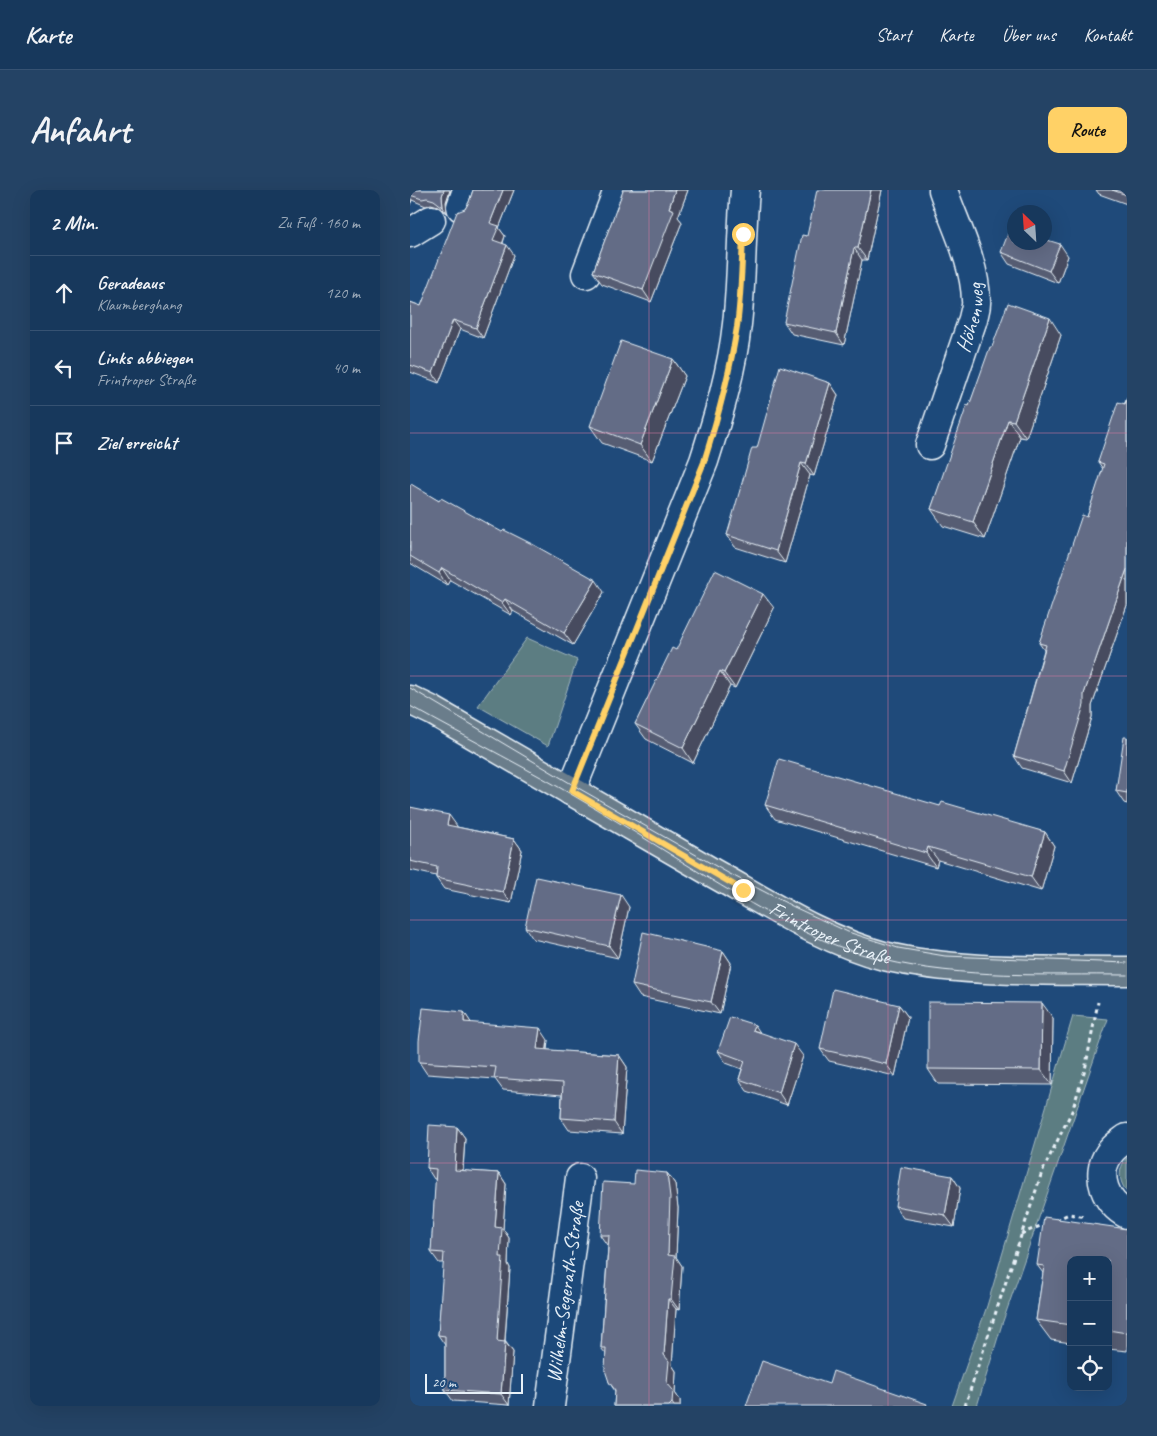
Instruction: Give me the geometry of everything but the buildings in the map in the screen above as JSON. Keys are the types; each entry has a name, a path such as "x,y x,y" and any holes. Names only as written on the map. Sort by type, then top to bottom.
{"main road":[{"name":"Frintroper Straße","path":"410,700 798,921 858,948 885,956 942,965 988,969 1115,971"}],"street":[{"path":"586,274 618,190"},
{"path":"572,791 704,462 717,422 737,326 742,267 745,190"},
{"name":"Höhenweg","path":"930,445 973,319 977,302 968,259 943,190"},
{"path":"1122,1211 1109,1200 1104,1189 1102,1176 1108,1154 1127,1138"},
{"name":"Wilhelm-Segerath-Straße","path":"550,1406 580,1178"}],"path":[{"path":"965,1406 1042,1172 1072,1111 1115,971"},
{"path":"1020,1235 1069,1214 1091,1217 1122,1211"}],"green space":[{"path":"527,638 577,660 548,746 478,706"},
{"path":"1073,1016 1108,1019 1002,1324 977,1406 952,1406 987,1306"},
{"path":"1127,1158 1127,1192 1122,1184 1120,1171"}],"tram line":[{"path":"410,688 580,789 728,873 848,932 898,948 945,956 1127,963"},
{"path":"410,706 570,794 752,904 794,927 838,946 884,960 944,970 1035,975 1127,975"}],"route":[{"path":"743,234 737,326 717,422 704,462 572,791 743,890"}]}
